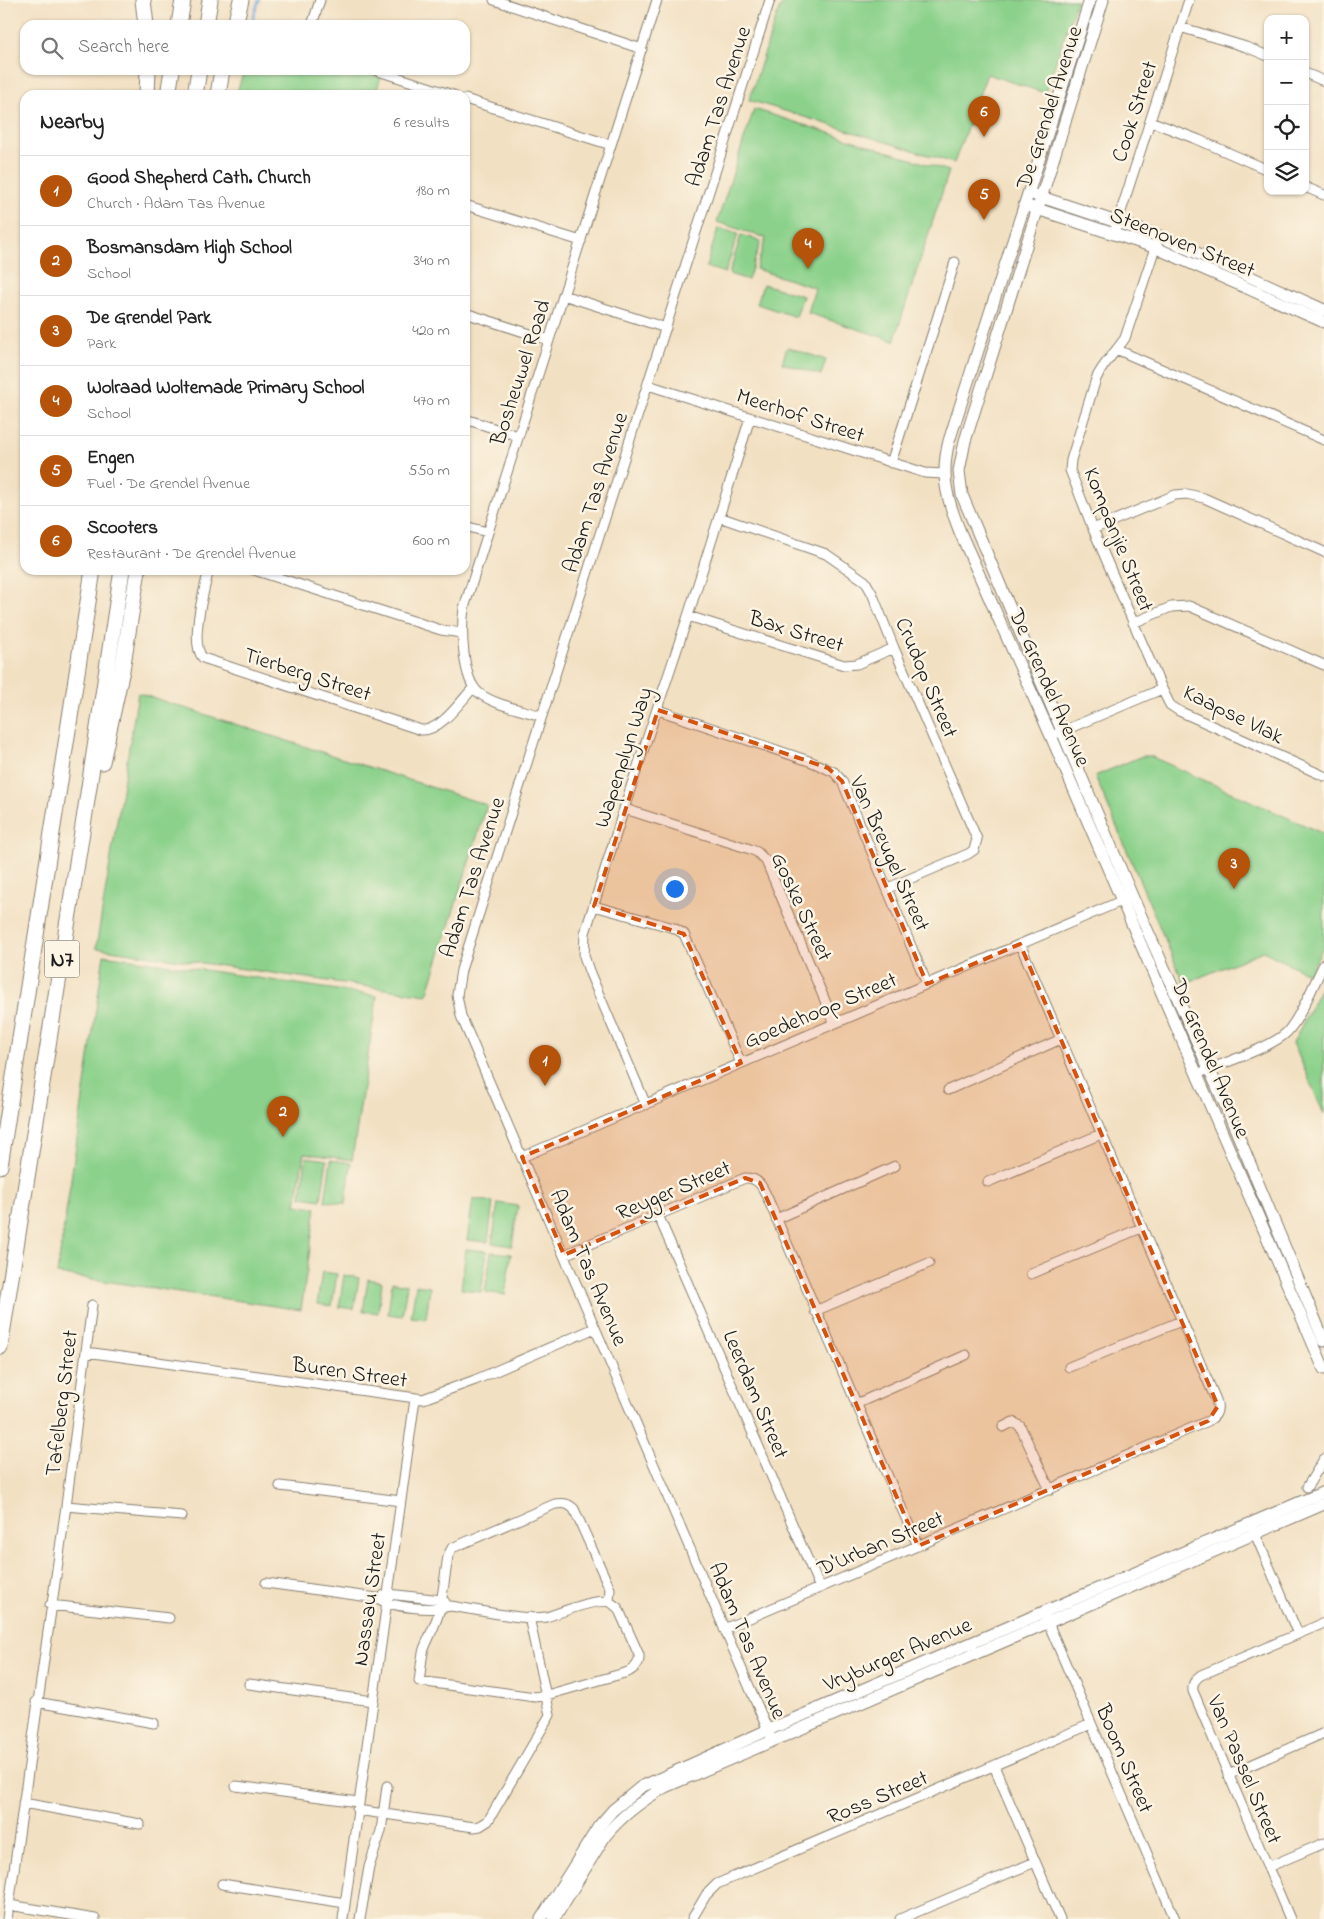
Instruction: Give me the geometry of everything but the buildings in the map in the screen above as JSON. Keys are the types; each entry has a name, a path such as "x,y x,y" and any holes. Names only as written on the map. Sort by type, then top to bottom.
{"highway":[{"path":"143,0 145,20"},
{"path":"180,20 183,0"},
{"path":"207,20 210,0"},
{"path":"229,20 231,0"},
{"path":"236,20 241,0"},
{"path":"146,90 148,75"},
{"path":"169,90 171,75"},
{"path":"197,90 198,75"},
{"path":"219,90 222,75"},
{"name":"N7","path":"0,1166 92,575"},
{"name":"N7","path":"0,1347 86,813 121,575"},
{"path":"86,813 97,784 120,679 137,575"}],"street":[{"path":"314,20 320,0"},
{"path":"494,0 642,49"},
{"name":"Bosheuwel Road","path":"474,687 468,674 462,633 464,608 658,0"},
{"name":"Adam Tas Avenue","path":"770,0 541,716 457,986 461,1016 770,1735"},
{"name":"De Grendel Avenue","path":"1056,734 960,532 949,504 944,474 949,441 1090,0"},
{"name":"De Grendel Avenue","path":"1103,0 1040,197 961,458 960,477 962,495 1056,734 1127,898 1197,1074 1324,1370"},
{"name":"Cook Street","path":"1116,227 1189,0"},
{"path":"1180,26 1264,54"},
{"path":"391,75 438,90"},
{"path":"1309,75 1324,81"},
{"path":"470,101 611,145"},
{"path":"1150,121 1264,168"},
{"path":"1309,189 1324,195"},
{"name":"Steenoven Street","path":"1029,193 1116,227 1154,247 1324,322"},
{"name":"Steenoven Street","path":"1025,205 1158,236 1324,310"},
{"path":"470,207 581,241"},
{"name":"Kompanjie Street","path":"1158,236 1125,338 1118,350 1098,374 1071,460 1071,475 1162,690"},
{"path":"892,462 955,262"},
{"path":"563,295 666,328"},
{"path":"470,315 549,340"},
{"path":"1118,350 1324,440"},
{"name":"Meerhof Street","path":"648,385 925,473 944,474"},
{"name":"Wapenplyn Way","path":"646,1105 589,971 584,956 585,933 750,418"},
{"path":"470,421 518,436"},
{"path":"961,458 955,467 944,474 955,481 962,495"},
{"path":"1093,529 1175,495 1187,494 1204,498 1324,552"},
{"name":"Crudop Street","path":"718,517 834,558 865,581 869,587 977,839 976,847 972,852 888,888"},
{"path":"470,527 487,532"},
{"name":"Tierberg Street","path":"208,575 196,642 200,655 203,658 427,731 437,726 474,687"},
{"path":"270,575 441,630 462,633"},
{"path":"1133,623 1171,607 1189,606 1324,665"},
{"name":"Bax Street","path":"688,616 844,665 857,664 894,648"},
{"path":"474,687 486,698 541,716"},
{"name":"Kaapse Vlak","path":"1056,734 1162,690 1170,705 1179,711 1324,776"},
{"name":"Van Breugel Street","path":"658,710 812,762 834,772 842,781 927,984"},
{"name":"Goske Street","path":"624,809 750,849 762,855 834,1022"},
{"name":"De Grendel Avenue","path":"1127,898 1210,1068 1324,1341"},
{"name":"Goedehoop Street","path":"522,1157 1127,898"},
{"path":"594,906 674,928 684,934 741,1063"},
{"name":"D'Urban Street","path":"724,1629 1050,1490 1208,1421 1215,1416 1218,1409 1216,1400 1020,944"},
{"path":"1197,1074 1272,1042 1286,1033 1296,1018 1324,964"},
{"path":"948,1090 1061,1039"},
{"path":"988,1182 1101,1134"},
{"path":"776,1219 895,1166"},
{"name":"Reyger Street","path":"564,1255 745,1178 756,1180 762,1186 918,1546"},
{"name":"Leerdam Street","path":"658,1215 820,1588"},
{"path":"1031,1274 1141,1228"},
{"path":"815,1311 929,1263"},
{"name":"Tafelberg Street","path":"7,1919 36,1702 66,1506 92,1305"},
{"path":"1070,1368 1181,1321"},
{"name":"Buren Street","path":"86,1352 414,1399 431,1398 595,1328"},
{"path":"856,1404 966,1355"},
{"name":"Nassau Street","path":"343,1919 414,1399"},
{"path":"1003,1426 1013,1422 1020,1426 1050,1490"},
{"path":"1307,1487 1324,1458"},
{"path":"280,1486 401,1501"},
{"name":"Vryburger Avenue","path":"1253,1529 1324,1492"},
{"path":"377,1598 386,1604 441,1605 529,1617 545,1617 597,1602 609,1602 618,1608 638,1655 639,1660 636,1666 628,1672 535,1697 419,1681 424,1651 436,1625 441,1605 448,1556 452,1548 555,1504 564,1503 574,1509 606,1579 610,1589 609,1602"},
{"name":"Vryburger Avenue","path":"541,1919 599,1826 624,1800 641,1787 770,1735 1253,1529 1324,1504"},
{"name":"Tafelberg Street","path":"66,1506 182,1516"},
{"path":"1253,1529 1298,1634"},
{"name":"Nassau Street","path":"266,1583 377,1598"},
{"path":"377,1598 388,1594 441,1605"},
{"path":"50,1605 169,1618"},
{"path":"236,1786 358,1806 384,1814 474,1826 484,1825 549,1719 550,1708 529,1617"},
{"name":"Boom Street","path":"1045,1618 1175,1919"},
{"name":"Van Passel Street","path":"1290,1919 1193,1691 1194,1682 1201,1675 1324,1623"},
{"name":"Nassau Street","path":"249,1684 373,1701"},
{"path":"36,1702 154,1723"},
{"name":"Ross Street","path":"692,1919 706,1895 717,1884 1091,1724"},
{"path":"1228,1775 1324,1733"},
{"name":"Vryburger Avenue","path":"554,1919 605,1836 635,1806 665,1787 770,1735"},
{"path":"994,1766 1060,1919"},
{"path":"360,1919 367,1877 379,1839 387,1786"},
{"path":"23,1803 140,1824"},
{"path":"1268,1867 1324,1843"},
{"path":"900,1919 1035,1862"},
{"path":"222,1884 345,1903"},
{"path":"9,1905 95,1919"}],"highlighted area":[{"path":"658,710 828,768 842,781 927,984 1020,944 1218,1406 1208,1421 918,1546 760,1183 745,1178 564,1255 522,1157 741,1063 684,934 594,906"}],"green space":[{"path":"786,0 1077,0 1045,93 987,74 954,163 749,100 779,9"},
{"path":"242,75 375,75 381,77 377,90 238,90"},
{"path":"754,109 949,171 894,341 808,313 815,288 756,269 766,238 717,222"},
{"path":"718,228 738,234 725,273 706,267"},
{"path":"741,235 761,241 748,280 729,274"},
{"path":"763,284 803,296 796,317 757,304"},
{"path":"787,347 826,360 821,375 782,363"},
{"path":"138,693 487,805 427,995 96,948"},
{"path":"1142,756 1150,756 1324,834 1324,945 1309,974 1263,951 1184,984 1095,776"},
{"path":"104,955 377,996 352,1160 304,1153 296,1205 316,1208 301,1310 57,1274"},
{"path":"1324,981 1324,1114 1293,1043"},
{"path":"306,1157 327,1160 321,1200 301,1197"},
{"path":"331,1160 351,1163 346,1204 325,1201"},
{"path":"473,1199 493,1202 488,1242 467,1240"},
{"path":"498,1203 518,1206 512,1246 492,1243"},
{"path":"466,1249 487,1251 481,1292 461,1289"},
{"path":"491,1252 511,1254 505,1295 485,1292"},
{"path":"322,1272 337,1274 332,1306 317,1304"},
{"path":"344,1275 359,1278 354,1309 339,1307"},
{"path":"368,1279 382,1282 378,1313 363,1311"},
{"path":"392,1282 407,1285 402,1316 388,1314"},
{"path":"416,1285 430,1287 426,1319 411,1317"}],"waterway":[{"path":"253,20 259,0"}],"place":[{"name":"Scooters","path":"984,137"},
{"name":"Engen","path":"984,220"},
{"name":"Wolraad Woltemade Primary School","path":"808,269"},
{"name":"De Grendel Park","path":"1234,889"},
{"name":"Good Shepherd Cath. Church","path":"545,1086"},
{"name":"Bosmansdam High School","path":"283,1137"}]}
